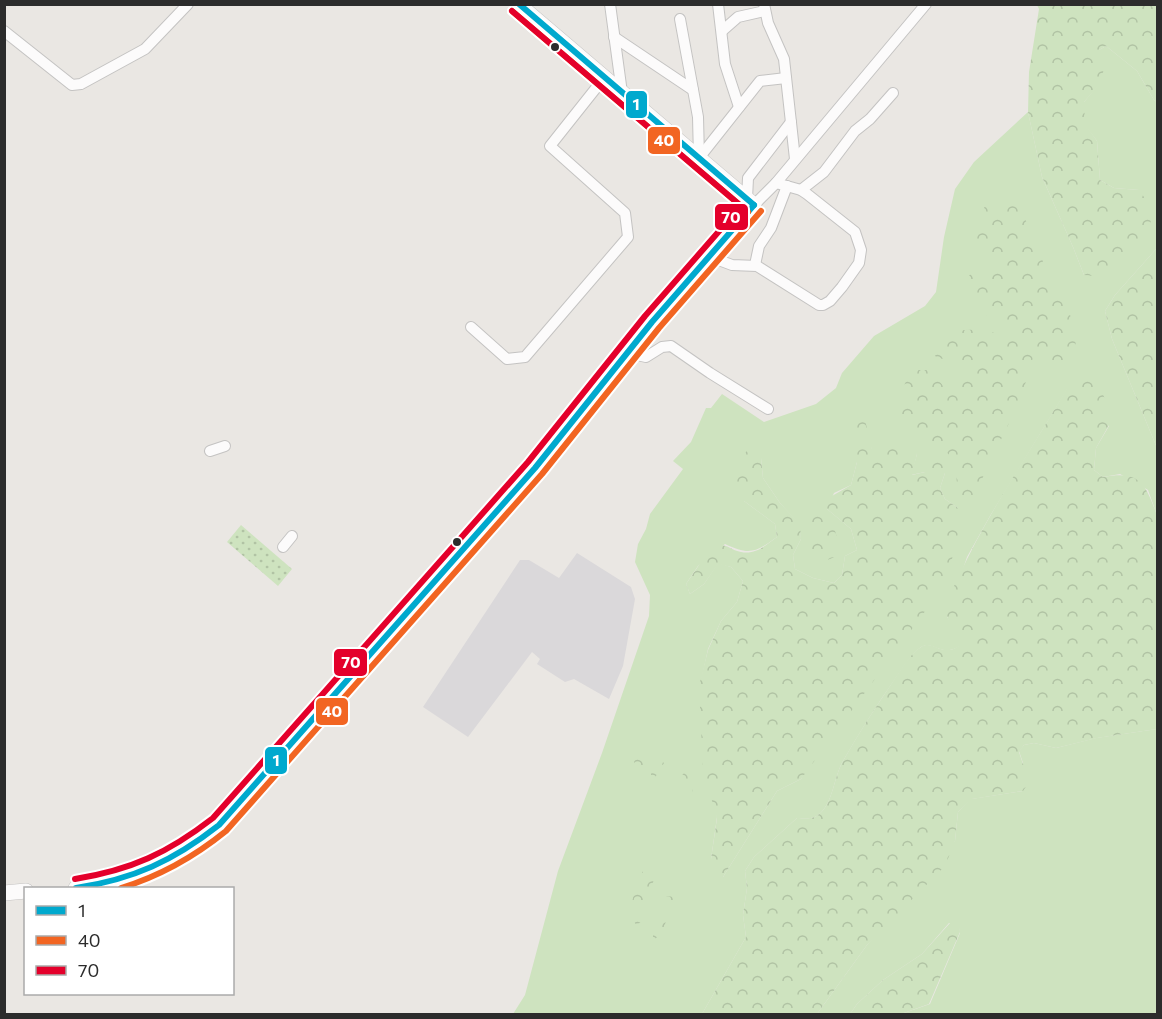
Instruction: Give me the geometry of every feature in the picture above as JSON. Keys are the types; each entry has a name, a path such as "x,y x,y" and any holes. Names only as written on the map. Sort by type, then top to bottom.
{"street":[{"path":"4,30 72,85 81,84 146,49 188,4"},
{"path":"518,4 750,202"},
{"path":"610,4 622,93"},
{"path":"718,4 725,64 739,107"},
{"path":"754,265 759,246 771,228 782,185 795,159 926,4"},
{"path":"722,32 738,17 764,8 784,59 795,159"},
{"path":"680,18 698,117 699,158"},
{"path":"614,37 693,90"},
{"path":"471,327 507,359 525,357 628,237 625,213 550,146 604,78"},
{"path":"699,158 760,81 786,78"},
{"path":"801,190 824,172 855,131 870,119 893,93"},
{"path":"750,202 748,178 791,122"},
{"path":"84,887 109,884 145,872 182,853 219,825 536,468 750,202 782,185 801,190 855,232 861,250 859,263 830,301 823,305 819,305 754,265 732,265 708,256"},
{"path":"628,354 646,357 662,347 671,346 768,409"},
{"path":"210,451 225,446"},
{"path":"283,547 292,536"},
{"path":"4,893 24,891"}],"shaded area":[{"path":"577,553 631,587 635,599 623,666 609,699 574,679 565,682 537,664 540,659 532,652 468,737 423,707 520,560 529,560 559,578"}],"green space":[{"path":"1037,5 1157,5 1157,102 1137,71 1106,46 1099,50 1106,63 1099,85 1084,102 1085,124 1097,141 1100,180 1114,188 1139,190 1151,211 1151,222 1141,241 1123,257 1094,276 1084,275 1042,177 1028,112 1029,72 1039,9"},
{"path":"1106,46 1137,71 1157,102 1157,248 1115,295 1105,311 1112,339 1157,448 1157,515 1148,490 1120,474 1103,477 1094,470 1096,448 1109,426 1074,378 967,557 947,617 959,634 960,646 942,650 925,645 914,654 881,699 849,751 840,768 826,807 813,818 797,818 754,857 745,871 747,888 743,915 746,937 702,1014 513,1014 525,995 558,871 649,616 650,595 635,562 638,544 646,529 650,514 683,469 673,461 691,442 706,408 711,408 722,394 764,422 816,404 836,388 842,373 874,336 925,306 936,292 944,237 955,189 974,162 1028,112 1042,177 1084,275 1139,190 1114,188 1100,180 1097,141 1084,124 1084,102 1099,84 1099,50","holes":["857,422 872,449 889,449 917,454 911,475 925,472 945,473 940,488 945,499 958,508 801,779 777,791 723,877 711,859 717,817 700,686 708,649 721,621 737,602 743,581 731,567 718,563 704,584 690,594 686,584 698,566 725,544 752,551 777,537 775,524 744,501 761,458 763,478 780,503 799,524 801,539 793,555 795,569 813,578 834,583 842,575 845,556 857,550 851,529 827,509 834,493 851,485 857,462"]},
{"path":"1004,198 1018,202 1044,264 1072,319 1076,346 1069,362 1060,364 1035,351 1021,398 971,502 964,503 957,497 956,470 951,458 942,448 932,452 923,448 918,435 903,426 899,414 905,383 917,370 931,370 944,387 952,387 966,375 963,365 936,357 931,349 945,336 957,331 979,330 1007,338 1013,332 977,307 963,283 973,271 991,267 1000,258 980,249 974,241 981,212 989,201"},
{"path":"1157,248 1157,448 1112,339 1105,311 1115,295"},
{"path":"1083,373 1095,377 1111,412 1109,425 1096,448 1094,470 1103,477 1125,475 1139,481 1149,495 1157,515 1157,729 1097,738 1056,748 1034,743 1024,745 1019,752 1029,782 1023,791 972,799 958,812 955,841 945,866 867,945 817,1014 702,1014 746,937 743,915 747,888 745,871 754,857 797,818 815,817 826,807 840,768 849,751 879,702 913,654 925,645 947,650 959,646 946,613 950,593 1013,477 1073,378"},
{"path":"865,420 872,449 912,445 917,454 912,475 925,472 935,460 944,461 945,473 940,488 945,499 958,508 961,521 952,559 926,610 801,779 777,791 723,877 714,879 711,873 711,859 717,818 703,770 699,686 708,650 721,621 737,602 743,581 731,567 718,564 704,584 690,594 686,584 712,546 722,545 746,553 760,549 777,537 775,524 744,501 733,479 737,458 750,449 761,458 763,478 780,503 800,524 801,539 793,555 795,569 813,578 834,583 842,575 845,556 857,550 851,529 827,509 825,500 851,485 857,462 857,422"},
{"path":"817,504 831,522 838,547 837,556 825,561 811,552 810,508"},
{"path":"241,525 292,569 278,586 227,542"},
{"path":"1157,729 1157,1014 901,1014 930,1004 960,933 958,923 949,923 922,954 883,980 857,1004 850,1014 817,1014 867,945 955,841 958,812 971,799 1023,791 1023,763 1019,751 1024,745 1034,743 1056,748 1096,738"},
{"path":"637,756 650,764 659,759 664,763 656,776 653,787 647,786 646,782 651,777 651,771 634,763"},
{"path":"689,770 694,772 695,781 691,796 684,799 678,797 675,791 681,776"},
{"path":"653,859 658,869 648,896 643,921 636,925 630,913 637,884 644,869"},
{"path":"667,896 674,897 678,907 667,908 663,929 659,936 653,939 653,934 659,925"},
{"path":"950,923 959,923 960,932 929,1004 901,1014 850,1014 857,1004 883,980 922,954"}],"transit line":[{"name":"1","path":"519,4 754,205"},
{"name":"40","path":"512,11 748,212"},
{"name":"70","path":"75,879 114,871 148,858 180,841 213,818 528,462 645,316 741,206 512,11"},
{"name":"1","path":"81,887 135,874 152,867 185,849 219,825 535,468 652,322 754,205"},
{"name":"40","path":"124,887 176,865 226,831 542,474 659,328 761,211"}]}
